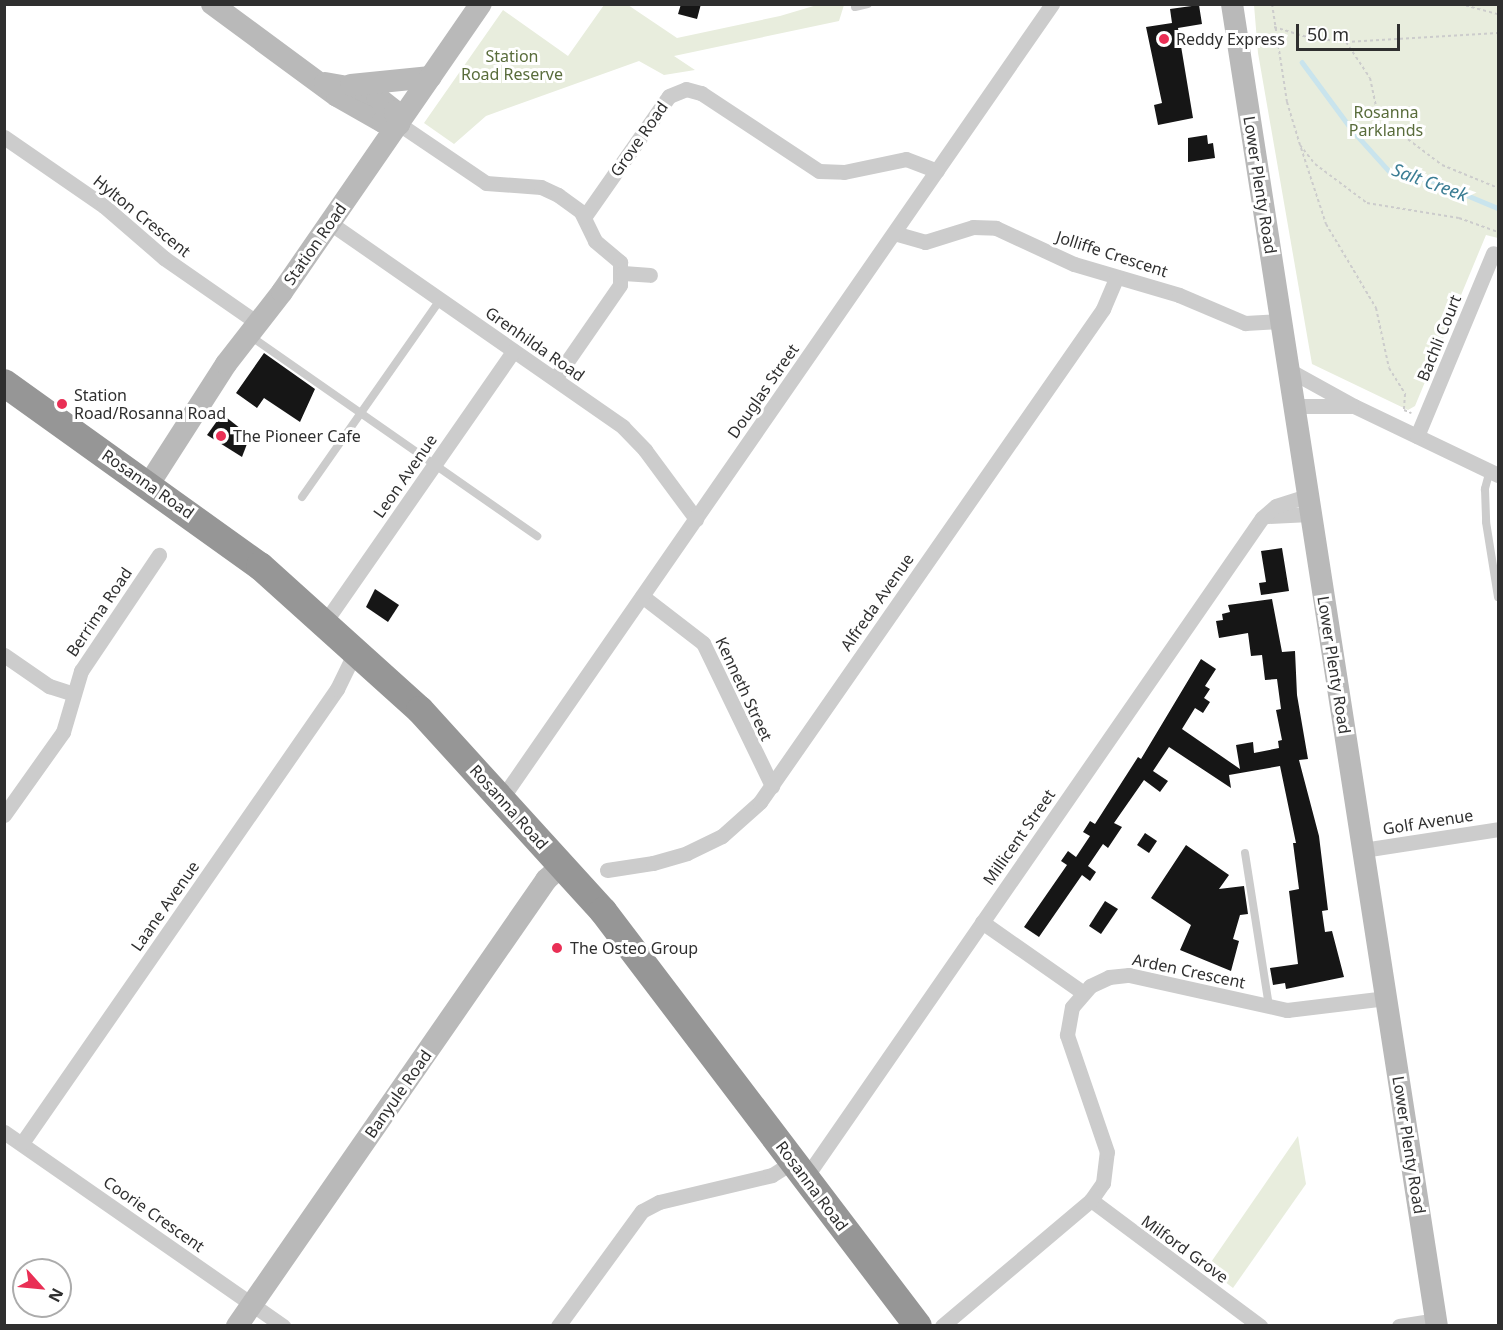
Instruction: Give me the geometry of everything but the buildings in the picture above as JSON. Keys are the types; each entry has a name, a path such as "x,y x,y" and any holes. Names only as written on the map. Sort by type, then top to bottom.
{"highway":[{"name":"Rosanna Road","path":"4,383 149,484 260,566 325,622 420,710 562,865 628,943 918,1326"}],"street":[{"path":"212,4 376,119 399,124 486,183 546,189 585,216 595,241 616,257 622,273 617,290 555,379"},
{"name":"Station Road","path":"149,484 180,432 258,330 482,4"},
{"name":"Douglas Street","path":"502,798 1052,4"},
{"name":"Lower Plenty Road","path":"1232,4 1437,1323"},
{"path":"344,86 431,77"},
{"path":"321,81 366,92 396,111 399,124"},
{"name":"Grove Road","path":"585,216 669,96 686,89 701,93 819,171 844,172 897,162 934,176"},
{"name":"Hylton Crescent","path":"4,137 104,206 164,258 258,330"},
{"name":"Grenhilda Road","path":"330,223 555,379 631,435 696,519"},
{"name":"Jolliffe Crescent","path":"899,227 920,242 934,240 973,227 996,228 1054,256 1116,278 1179,295 1245,323 1280,321"},
{"name":"Bachli Court","path":"1417,436 1493,253"},
{"path":"622,273 650,275"},
{"name":"Alfreda Avenue","path":"607,870 653,863 705,845 748,814 772,786 1103,309 1116,278"},
{"name":"Leon Avenue","path":"325,622 513,351"},
{"path":"1287,369 1354,406 1494,472"},
{"path":"1293,406 1354,406"},
{"name":"Millicent Street","path":"800,1169 982,922 1262,518 1276,506 1309,505"},
{"name":"Berrima Road","path":"4,815 63,732 81,671 159,555"},
{"name":"Kenneth Street","path":"642,596 703,643 772,786"},
{"path":"4,655 49,686 73,694"},
{"name":"Laane Avenue","path":"22,1143 362,656"},
{"name":"Golf Avenue","path":"1363,850 1498,829"},
{"name":"Banyule Road","path":"237,1326 546,880 562,865"},
{"path":"942,1326 1091,1200 1103,1183 1108,1163 1067,1035 1068,1017 1082,992 982,922"},
{"name":"Arden Crescent","path":"1082,992 1100,980 1129,975 1269,1007 1300,1010 1386,998"},
{"name":"Coorie Crescent","path":"4,1132 283,1326"},
{"path":"558,1326 642,1211 659,1202 800,1169"},
{"name":"Milford Grove","path":"1091,1200 1260,1326"},
{"path":"1399,1326 1437,1323"}],"lane":[{"path":"855,7 868,4"},
{"path":"302,497 440,300"},
{"path":"236,368 258,330 361,414 537,536"},
{"path":"180,432 211,405 230,377"},
{"path":"1494,472 1485,489 1486,522 1498,597"},
{"path":"1245,853 1269,1007"}],"path":[{"path":"1272,4 1282,78 1300,145 1326,224 1376,308 1389,368 1405,394 1404,410"},
{"path":"1460,4 1498,14"},
{"path":"1274,27 1309,38 1346,42 1498,33"},
{"path":"1346,42 1370,78 1377,110 1389,126 1442,165 1498,188"},
{"path":"1300,145 1328,175 1367,203 1459,218 1498,232"}],"green space":[{"name":"Station Road Reserve","path":"604,5 628,5 677,38 780,16 817,5 844,5 839,21 674,56 695,70 664,75 639,61 486,116 454,144 424,123 503,10 568,56"},
{"name":"Rosanna Parklands","path":"1254,5 1498,5 1498,238 1486,235 1415,406 1408,410 1312,364 1258,53"},
{"path":"1298,1136 1306,1184 1233,1288 1207,1268"}],"waterway":[{"name":"Salt Creek","path":"1302,62 1353,131 1390,172 1433,181 1498,208"}],"place":[{"name":"Reddy Express","path":"1164,39"},
{"name":"Station Road/Rosanna Road","path":"62,404"},
{"name":"The Pioneer Cafe","path":"221,436"},
{"name":"The Osteo Group","path":"557,948"}]}
